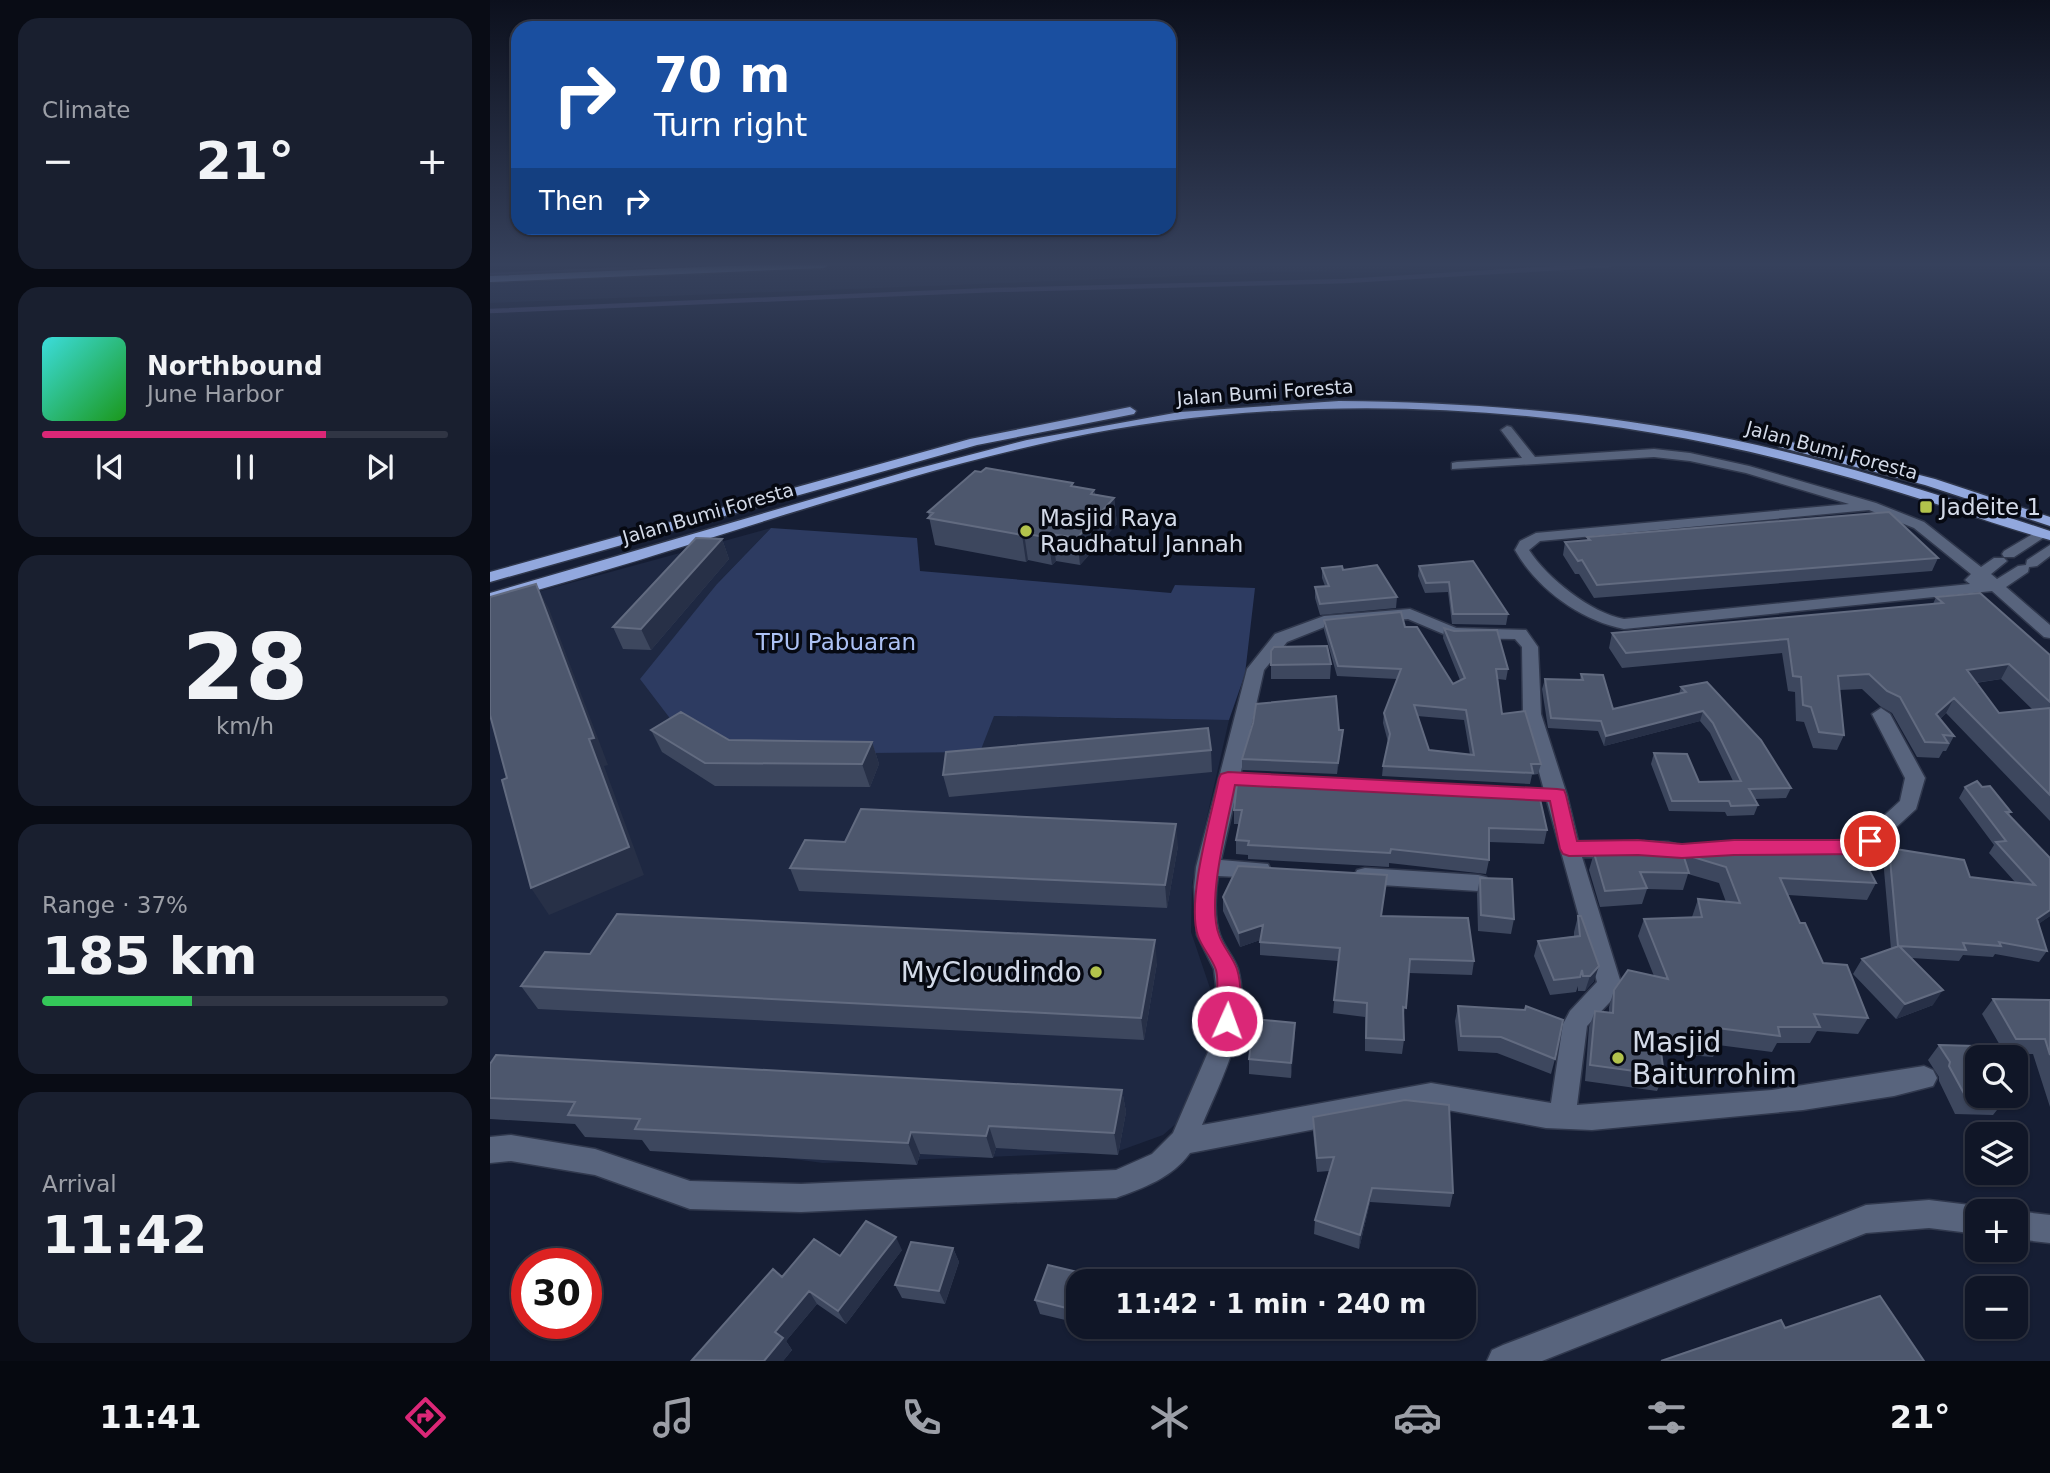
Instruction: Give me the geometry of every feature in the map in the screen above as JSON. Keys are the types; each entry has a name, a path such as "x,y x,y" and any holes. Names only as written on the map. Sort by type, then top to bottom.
{"main road":[{"name":"Jalan Bumi Foresta","path":"490,577 884,467 1046,426 1148,409 1291,397 1371,395 1454,398 1564,406 1640,416 1735,433 1873,466 2047,531"},
{"name":"Jalan Bumi Foresta","path":"490,598 983,453 1118,425 1238,410 1383,405 1562,417 1733,444 1908,489 2047,531"},
{"path":"884,467 896,478"}],"street":[{"path":"1507,430 1531,460"},
{"path":"1457,466 1654,453 1672,454 1749,470 1871,506 1919,525 1997,586 2050,633"},
{"path":"1871,506 1536,537 1525,544 1522,550 1528,560 1581,608 1601,620 1624,624 1997,586 2050,549"},
{"path":"1962,589 1980,573 2047,531"},
{"path":"490,1150 511,1148 595,1162 690,1195 800,1198 1116,1184 1143,1175 1174,1154 1182,1142 1220,1052 1227,1021 1229,994 1226,968 1208,935 1205,911 1207,867 1256,669 1281,638 1324,621 1410,614 1453,633 1514,632 1523,636 1530,647 1532,714 1609,983 1599,999 1582,1010 1575,1024 1562,1116"},
{"path":"1817,847 1859,847 1870,841 1909,804 1915,778 1881,714"},
{"path":"1228,778 1254,779"},
{"path":"1532,794 1557,795"},
{"path":"1569,849 1638,848 1682,851"},
{"path":"1207,867 1275,871"},
{"path":"1343,875 1478,883"},
{"path":"1182,1142 1431,1095 1457,1097 1562,1116 1729,1106 1827,1095 1924,1078"},
{"path":"1503,1361 1866,1219 1929,1214 1965,1218"},
{"path":"2028,1226 2050,1229"}],"shaded area":[{"path":"771,528 717,584 994,716 1229,720 1192,883 1191,932 1212,994 1210,1040 1186,1115 1163,1135 1116,1152 823,1163 703,1147 534,1114 490,1111 490,605"}],"green space":[{"name":"TPU Pabuaran","path":"771,528 917,538 920,571 1171,593 1175,585 1255,588 1245,674 1229,720 994,716 980,752 866,753 736,742 672,721 640,679 717,584"}],"building":[{"path":"986,468 1073,483 1071,486 1094,490 1091,494 1114,498 1077,538 1052,534 1048,538 1024,533 1022,535 928,518 933,513 928,512 975,471 981,472"},
{"path":"1889,512 1938,558 1597,585 1582,560 1578,561 1565,542 1590,540 1587,537"},
{"path":"696,538 722,539 641,629 613,627"},
{"path":"1473,561 1508,614 1453,614 1449,582 1426,583 1419,566"},
{"path":"1377,565 1397,597 1320,604 1315,587 1329,586 1322,568 1342,566 1343,570"},
{"path":"536,584 594,738 589,739 629,847 531,888 502,780 507,778 490,715 490,597"},
{"path":"1980,593 2050,655 2050,702 2009,664 1967,670 1999,713 2050,708 2050,795 1954,698 1936,714 1954,736 1943,735 1948,743 1925,742 1900,697 1887,691 1869,674 1838,676 1844,735 1819,732 1811,707 1803,705 1801,677 1793,676 1788,639 1626,653 1612,633 1943,603 1936,597"},
{"path":"1401,612 1405,627 1417,627 1453,684 1465,678 1444,628 1454,631 1497,630 1508,669 1496,669 1502,714 1525,711 1541,764 1531,764 1533,773 1383,766 1390,734 1384,713 1401,669 1338,666 1324,620","holes":["1414,705 1466,710 1474,755 1429,750"]},
{"path":"1327,646 1331,664 1271,665 1271,651 1274,647"},
{"path":"1581,674 1603,675 1613,709 1686,692 1681,687 1707,682 1761,740 1791,788 1749,789 1758,805 1731,806 1729,801 1672,801 1654,753 1687,754 1699,782 1741,781 1713,723 1703,711 1606,736 1601,721 1551,718 1545,679 1583,680"},
{"path":"1336,696 1339,730 1343,730 1338,763 1242,759 1256,704"},
{"path":"681,712 729,740 872,742 862,764 705,763 651,730"},
{"path":"1208,728 1211,750 943,775 946,752"},
{"path":"1238,774 1379,784 1538,790 1547,830 1489,828 1489,860 1391,849 1390,853 1248,845 1249,841 1236,840 1242,810 1234,810"},
{"path":"1977,781 1982,787 1990,786 2011,812 2006,812 2050,858 2050,910 2037,919 2047,951 1999,942 2001,946 1963,943 1966,950 1898,946 1889,848 1964,860 1970,877 2035,885 1996,842 2006,841 1965,787"},
{"path":"861,809 1176,824 1165,885 790,868 805,840 845,842"},
{"path":"1645,841 1688,845 1782,846 1781,843 1854,841 1876,883 1780,878 1800,923 1805,923 1823,963 1847,965 1868,1018 1814,1014 1820,1027 1778,1027 1780,1036 1717,1028 1720,1040 1659,1036 1664,1075 1590,1065 1595,1011 1613,1013 1614,990 1628,970 1668,979 1644,919 1702,917 1698,899 1740,903 1726,867 1683,854 1689,873 1640,872 1647,888 1605,891 1594,853 1648,850"},
{"path":"1238,866 1387,875 1381,916 1468,918 1474,961 1410,959 1406,1008 1403,1007 1404,1040 1366,1038 1367,1003 1334,1000 1340,948 1260,942 1263,925 1239,933 1223,897"},
{"path":"1480,878 1512,879 1514,919 1481,915"},
{"path":"617,914 1155,940 1141,1018 521,986 545,952 590,954"},
{"path":"1578,916 1581,916 1599,966 1590,976 1583,976 1582,970 1580,977 1554,980 1538,941 1580,936"},
{"path":"1899,946 1943,990 1905,1004 1862,959"},
{"path":"1993,999 2050,1000 2050,1055 2045,1039 2016,1039"},
{"path":"1458,1006 1525,1010 1526,1006 1563,1020 1555,1059 1501,1037 1461,1036"},
{"path":"1254,1019 1295,1023 1291,1063 1249,1059"},
{"path":"1939,1045 1965,1046 1965,1095 1949,1066 1950,1062"},
{"path":"496,1055 1122,1090 1114,1133 989,1126 986,1136 911,1132 908,1143 635,1129 640,1119 568,1115 575,1102 490,1098 490,1064"},
{"path":"1405,1100 1449,1105 1453,1193 1372,1188 1360,1235 1315,1220 1334,1157 1317,1158 1313,1117"},
{"path":"866,1221 896,1237 838,1311 809,1291 775,1332 783,1338 764,1361 692,1360 773,1269 782,1277 814,1239 840,1256"},
{"path":"911,1242 953,1248 939,1291 895,1285"},
{"path":"1048,1265 1066,1269 1066,1308 1035,1300"},
{"path":"1880,1296 1924,1361 1661,1361 1781,1320 1785,1328"}],"place":[{"name":"Jadeite 1","path":"1926,507"},
{"name":"Masjid Raya Raudhatul Jannah","path":"1026,531"},
{"name":"MyCloudindo","path":"1096,972"},
{"name":"Masjid Baiturrohim","path":"1618,1058"}],"route":[{"path":"1227,1021 1229,994 1226,968 1208,935 1205,887 1207,867 1228,778 1557,795 1569,849 1638,848 1682,851 1859,847 1870,841"}]}
